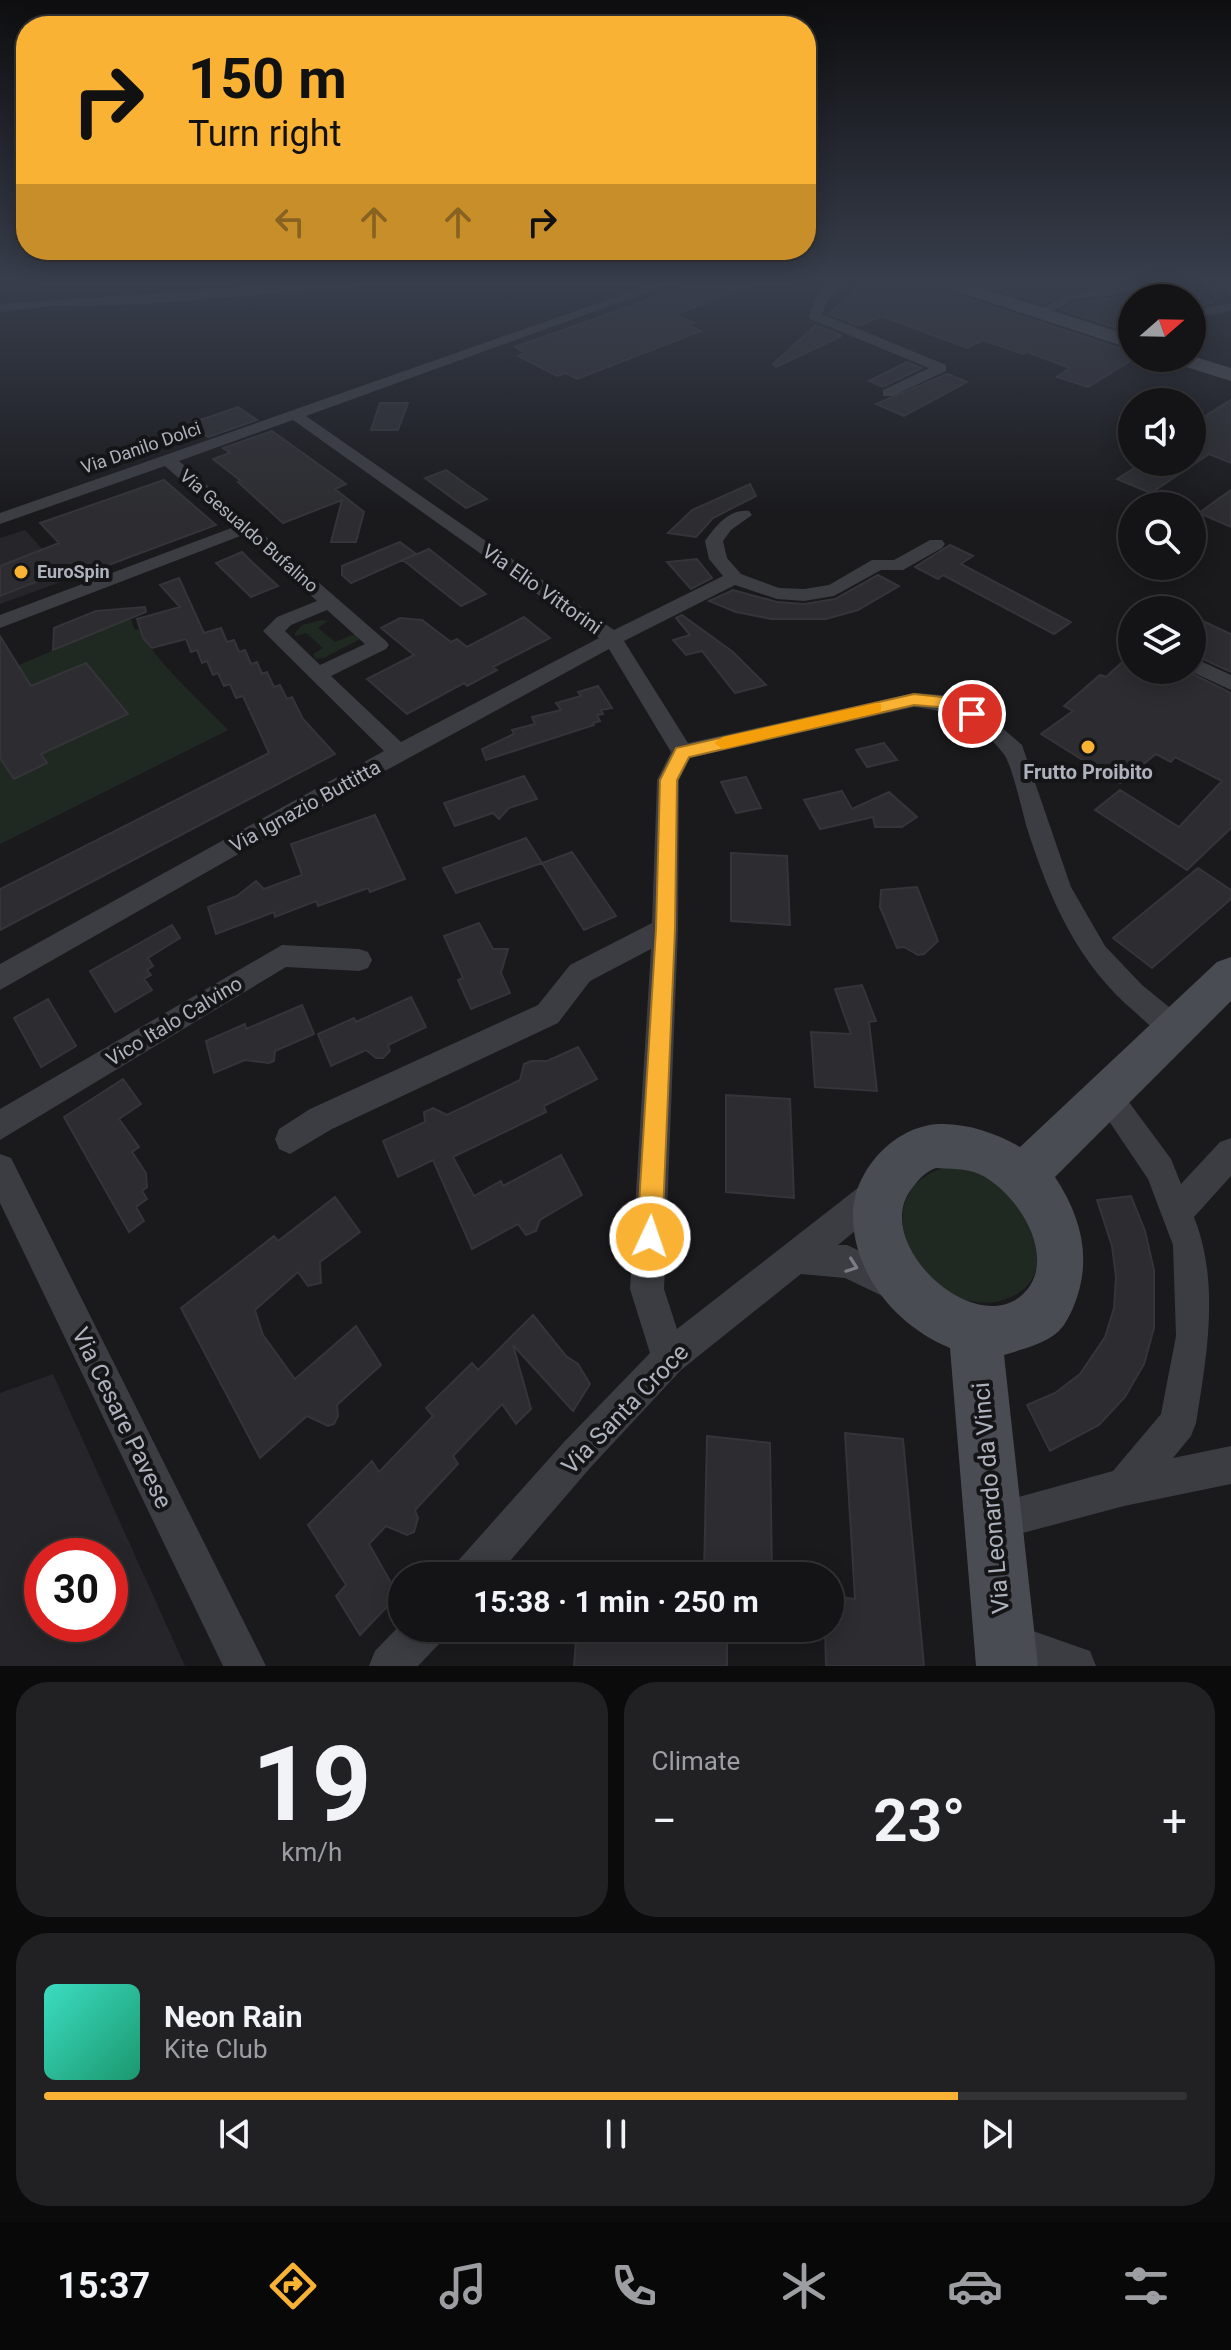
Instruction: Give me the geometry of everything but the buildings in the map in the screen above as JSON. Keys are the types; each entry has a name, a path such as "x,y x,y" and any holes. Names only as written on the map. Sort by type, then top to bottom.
{"street":[{"name":"Via Danilo Dolci","path":"0,519 456,358"},
{"path":"888,393 941,368 916,358"},
{"path":"1206,368 1231,377"},
{"name":"Via Elio Vittorini","path":"295,415 611,637 682,752"},
{"name":"Via Gesualdo Bufalino","path":"168,460 379,645 318,674"},
{"path":"743,515 725,526 714,541 718,559 734,578 777,593 804,595 834,590 878,564 897,566 936,544"},
{"path":"0,622 247,528"},
{"name":"Via Ignazio Buttitta","path":"0,978 611,637 734,578"},
{"name":"Via Gesualdo Bufalino","path":"330,602 284,621 273,631 399,753"},
{"path":"1206,671 1231,683"},
{"path":"669,1358 647,1289 665,929 668,780 682,752 914,700 942,702 972,714 1014,750 1059,889 1096,954 1132,993 1175,1029"},
{"path":"290,1139 321,1119 548,1014 580,973 665,929"},
{"name":"Vico Italo Calvino","path":"0,1126 282,956 359,960"},
{"path":"1022,1177 1231,974"},
{"path":"1107,1096 1160,1170 1189,1245 1193,1336 1178,1423 1124,1487"},
{"path":"936,1146 965,1148 995,1158 1022,1177 1045,1203 1058,1234 1062,1266 1054,1295 1035,1318 1008,1330 975,1330 950,1322 926,1309 906,1290 889,1266 879,1239 877,1214 881,1190 893,1170 910,1155 936,1146"},
{"path":"1177,1212 1231,1153"},
{"name":"Via Cesare Pavese","path":"0,1169 245,1666"},
{"name":"Via Santa Croce","path":"483,1562 577,1455 669,1358 881,1190"},
{"path":"794,1257 847,1262 906,1290"},
{"name":"Via Leonardo da Vinci","path":"975,1330 1005,1654"},
{"path":"993,1522 1124,1487 1231,1465"},
{"path":"390,1666 412,1642"},
{"path":"1005,1654 1075,1666"}],"shaded area":[{"path":"25,530 69,579 0,604 0,538"},
{"path":"130,618 135,630 140,629 166,667 228,730 0,844 0,673"},
{"path":"328,621 318,628 335,642 355,634 360,639 324,658 315,659 313,654 323,648 306,633 295,636 295,633 302,625"},
{"path":"949,1166 991,1176 1005,1185 1028,1215 1038,1251 1036,1268 1029,1283 1015,1295 986,1303 958,1296 933,1280 914,1257 904,1230 905,1204 919,1181"},
{"path":"53,1374 127,1538 24,1538 24,1642 128,1642 128,1540 185,1666 0,1666 0,1393"}],"slow traffic":[{"path":"723,743 876,708"}],"place":[{"name":"EuroSpin","path":"21,572"},
{"name":"Frutto Proibito","path":"1088,747"}],"route":[{"path":"650,1237 665,929 668,780 682,752 914,700 942,702 972,714"}]}
